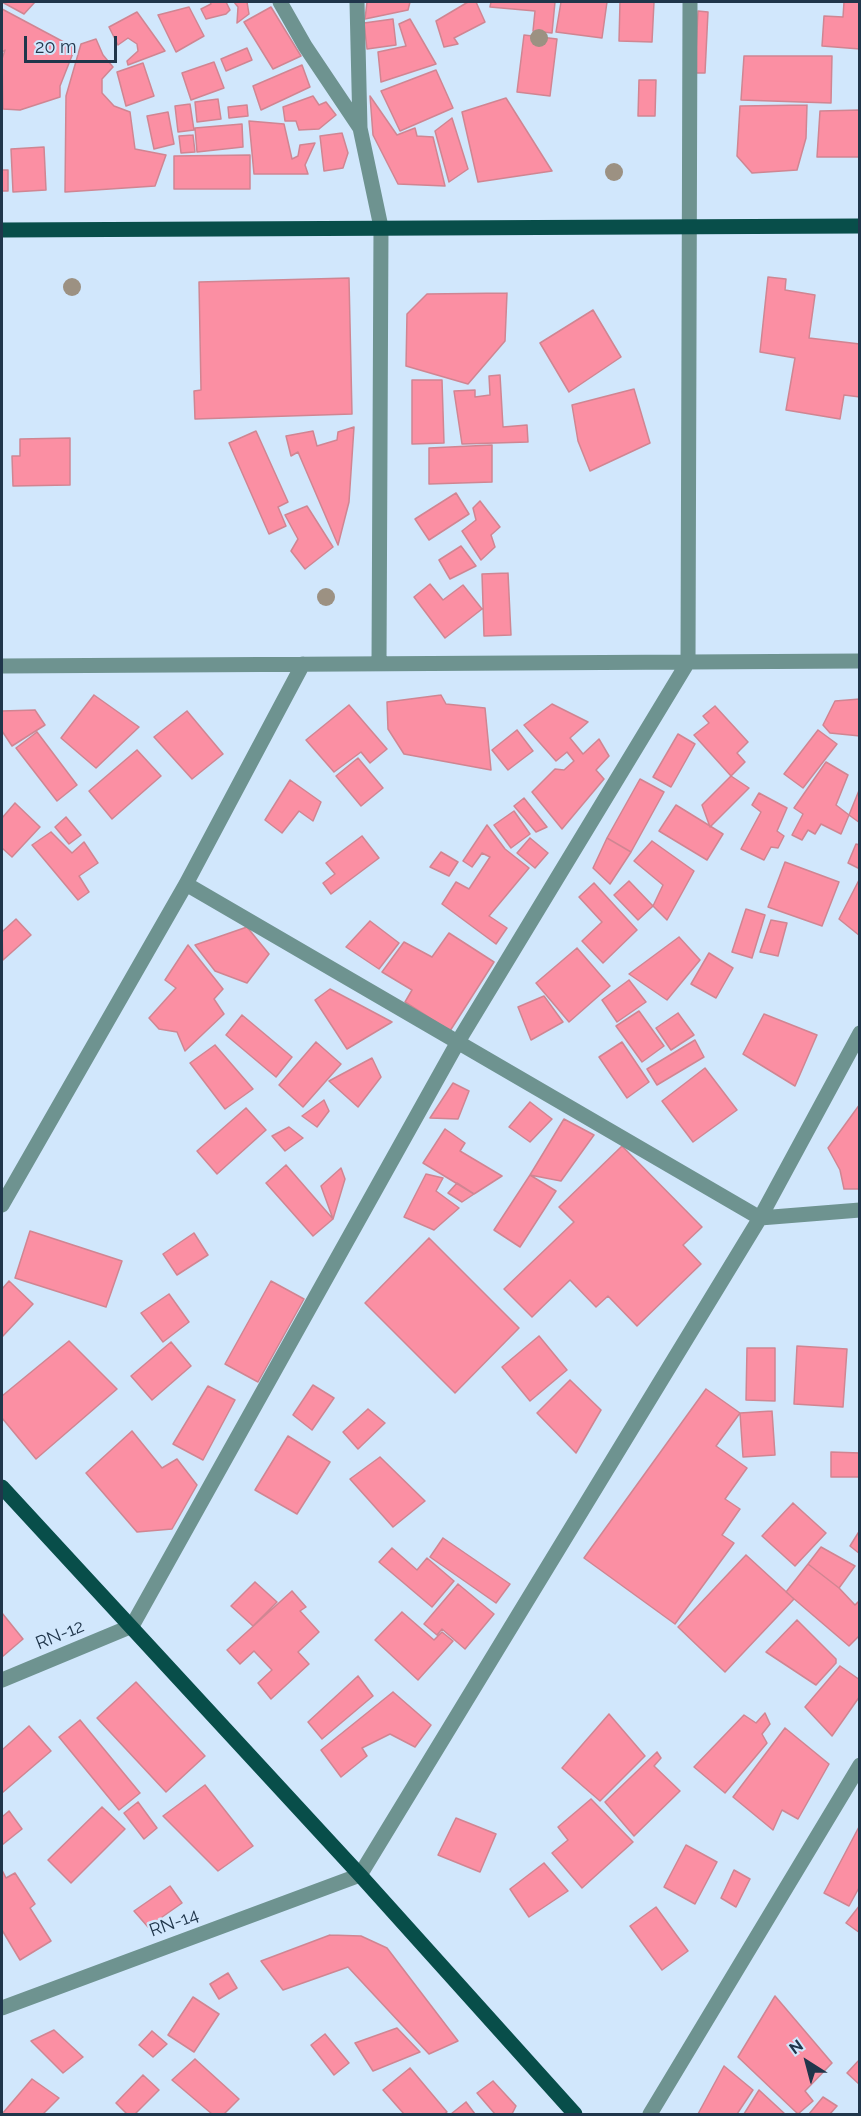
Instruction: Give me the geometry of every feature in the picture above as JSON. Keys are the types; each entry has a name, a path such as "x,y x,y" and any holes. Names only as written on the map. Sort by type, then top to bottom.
{"main road":[{"path":"2,230 860,226"},
{"path":"2,1487 360,1875 575,2115"}],"street":[{"path":"280,2 305,46 360,128"},
{"path":"357,2 360,128 381,227 380,663"},
{"path":"132,1626 459,1041 688,662 690,2"},
{"path":"2,666 860,661"},
{"path":"2,1205 186,884 303,663"},
{"path":"186,884 459,1041 759,1218 860,1210"},
{"path":"360,1875 759,1218 860,1033"},
{"name":"RN-12","path":"2,1680 132,1626"},
{"path":"650,2115 860,1765"},
{"name":"RN-14","path":"2,2008 360,1875"}],"building":[{"path":"2,2 35,2 24,14"},
{"path":"210,2 226,2 230,10 226,14 206,19 201,9 211,4"},
{"path":"234,2 247,2 249,14 237,23 238,7"},
{"path":"367,2 410,2 408,10 365,19"},
{"path":"468,2 476,2 485,22 454,38 458,44 444,47 436,21"},
{"path":"491,2 555,2 552,33 533,31 535,11 490,7"},
{"path":"561,2 607,2 602,38 556,32"},
{"path":"620,2 654,2 652,42 619,41"},
{"path":"844,2 860,2 860,49 822,46 824,16 843,17"},
{"path":"189,7 204,36 176,52 158,15"},
{"path":"271,7 301,56 273,69 244,22"},
{"path":"2,9 75,48 60,86 60,97 20,110 3,109 2,59 5,50 2,52"},
{"path":"698,11 708,12 705,73 695,73"},
{"path":"137,12 165,51 128,65 127,61 138,51 137,44 128,38 118,45 109,27"},
{"path":"393,19 396,45 367,49 364,23"},
{"path":"410,19 436,64 381,82 378,52 406,46 399,24"},
{"path":"524,35 557,39 550,96 517,92"},
{"path":"96,39 103,55 113,67 102,79 102,93 114,106 130,112 135,149 166,155 155,186 65,192 66,96 81,44"},
{"path":"247,48 252,60 226,71 221,59"},
{"path":"744,56 832,56 831,103 741,100"},
{"path":"214,62 224,88 191,100 182,73"},
{"path":"143,63 154,96 126,106 117,72"},
{"path":"302,65 310,87 261,110 253,86"},
{"path":"436,70 453,108 400,131 381,91"},
{"path":"639,80 656,80 655,116 638,116"},
{"path":"313,96 319,105 326,102 336,115 319,129 299,130 296,121 285,121 283,107"},
{"path":"370,96 397,135 415,128 417,136 433,137 445,186 398,184 373,135"},
{"path":"506,98 552,171 478,182 462,112"},
{"path":"218,99 221,119 197,122 195,102"},
{"path":"190,104 194,130 178,132 175,106"},
{"path":"247,105 248,116 229,118 228,107"},
{"path":"807,105 806,138 797,170 752,173 737,156 740,106"},
{"path":"860,110 860,157 817,157 820,111"},
{"path":"168,112 174,144 154,149 147,116"},
{"path":"452,118 468,169 449,182 435,131"},
{"path":"249,121 284,124 292,159 298,156 300,145 315,143 305,165 308,174 254,174"},
{"path":"242,124 243,147 197,152 195,128"},
{"path":"342,133 348,153 343,168 324,171 320,136"},
{"path":"193,135 195,152 181,153 179,136"},
{"path":"44,147 46,190 13,192 11,149"},
{"path":"250,155 250,189 174,189 174,156"},
{"path":"2,170 8,170 8,191 2,191"},
{"path":"768,277 786,279 785,290 815,295 809,338 860,344 860,397 844,395 840,419 786,410 795,358 760,352"},
{"path":"349,278 352,414 195,419 194,391 201,390 199,282"},
{"path":"507,293 505,341 468,384 406,366 407,314 427,294"},
{"path":"593,310 621,357 569,392 540,343"},
{"path":"500,375 503,427 527,425 528,442 462,444 454,391 475,390 475,397 490,395 489,376"},
{"path":"412,380 442,380 444,443 412,444"},
{"path":"634,389 650,443 590,471 578,441 572,405"},
{"path":"354,427 349,502 338,545 298,452 291,456 286,436 313,431 317,446 337,440 338,432"},
{"path":"256,431 288,502 278,507 286,526 269,534 229,443"},
{"path":"70,438 70,485 13,486 12,456 20,456 20,439"},
{"path":"492,445 492,482 429,484 429,448"},
{"path":"456,493 469,514 429,540 415,519"},
{"path":"480,501 500,527 491,535 495,547 481,560 462,531 476,520 473,508"},
{"path":"307,506 333,547 305,569 291,551 298,539 285,515"},
{"path":"461,546 476,566 450,579 439,560"},
{"path":"508,573 511,635 484,636 482,574"},
{"path":"430,584 443,600 463,585 482,609 445,638 414,597"},
{"path":"94,695 139,727 96,768 61,738"},
{"path":"441,695 446,704 485,708 491,770 404,754 388,729 387,702"},
{"path":"860,699 860,736 830,733 823,725 835,701"},
{"path":"552,704 588,722 570,738 583,754 599,739 609,756 596,770 604,779 562,829 532,792 555,769 564,770 574,761 567,752 556,761 524,725"},
{"path":"349,705 387,749 370,763 361,752 334,772 306,740"},
{"path":"715,706 748,742 737,753 745,762 731,776 694,735 709,723 703,716"},
{"path":"35,710 45,725 12,746 2,731 2,711"},
{"path":"187,711 223,754 192,779 154,737"},
{"path":"517,730 533,751 508,770 492,750"},
{"path":"818,730 837,744 803,788 784,774"},
{"path":"37,732 77,785 57,801 16,748"},
{"path":"678,734 695,744 671,787 653,777"},
{"path":"137,750 161,776 112,819 89,791"},
{"path":"358,758 383,788 361,806 336,776"},
{"path":"826,762 848,775 836,805 849,815 841,834 821,824 815,834 808,830 802,840 792,835 803,814 794,808"},
{"path":"731,776 749,788 710,827 702,805"},
{"path":"640,779 664,792 631,852 607,838"},
{"path":"290,780 321,802 313,821 299,811 282,833 265,820"},
{"path":"860,788 860,823 849,815"},
{"path":"759,793 787,808 777,831 784,836 778,848 771,847 764,860 741,849 761,812 752,805"},
{"path":"524,798 547,827 536,832 514,806"},
{"path":"15,803 40,827 12,857 2,848 2,818"},
{"path":"676,805 723,834 707,860 659,831"},
{"path":"514,811 530,834 511,848 494,825"},
{"path":"66,817 81,835 69,844 55,827"},
{"path":"487,825 505,849 529,868 489,916 507,928 496,944 442,904 456,882 469,889 490,857 482,853 472,867 463,861"},
{"path":"51,832 72,853 84,842 98,863 79,876 89,892 78,900 32,845"},
{"path":"362,836 379,858 331,894 323,883 335,874 326,863"},
{"path":"530,838 548,853 535,868 517,853"},
{"path":"607,838 631,852 610,884 593,868"},
{"path":"652,841 694,871 667,920 653,906 663,885 634,861"},
{"path":"856,844 860,845 860,869 848,863"},
{"path":"441,852 458,862 449,876 430,867"},
{"path":"785,862 839,882 822,926 768,907"},
{"path":"860,880 860,936 839,919"},
{"path":"629,881 653,906 638,920 614,895"},
{"path":"594,883 637,930 603,963 582,941 602,922 579,897"},
{"path":"746,909 765,915 752,958 732,952"},
{"path":"16,919 31,935 3,960 2,932"},
{"path":"771,920 787,923 778,956 760,952"},
{"path":"370,921 399,943 379,969 346,947"},
{"path":"247,927 269,954 247,983 215,971 195,945"},
{"path":"449,933 494,962 450,1031 405,1002 412,990 382,972 404,942 432,957"},
{"path":"679,937 700,960 667,1000 629,974"},
{"path":"188,945 223,989 214,999 224,1014 185,1051 177,1032 159,1029 149,1018 176,988 165,980"},
{"path":"577,948 610,986 569,1022 536,983"},
{"path":"709,953 733,968 716,998 691,984"},
{"path":"629,980 646,1002 617,1022 602,1000"},
{"path":"330,989 392,1022 347,1049 315,1000"},
{"path":"544,996 563,1022 531,1040 518,1007"},
{"path":"639,1011 664,1046 642,1062 616,1026"},
{"path":"678,1013 694,1035 671,1050 656,1028"},
{"path":"764,1014 817,1035 795,1086 743,1054"},
{"path":"242,1015 292,1057 276,1077 226,1035"},
{"path":"695,1040 704,1057 657,1085 647,1069"},
{"path":"316,1042 341,1064 303,1107 279,1085"},
{"path":"622,1042 649,1082 627,1098 599,1057"},
{"path":"215,1045 253,1089 225,1109 190,1063"},
{"path":"372,1058 381,1077 358,1107 329,1081"},
{"path":"705,1068 737,1110 693,1142 662,1101"},
{"path":"453,1083 469,1091 458,1119 430,1118"},
{"path":"324,1100 329,1111 317,1127 302,1116"},
{"path":"530,1102 552,1119 530,1142 509,1127"},
{"path":"860,1104 860,1189 844,1189 840,1170 828,1148"},
{"path":"246,1108 266,1130 217,1174 197,1151"},
{"path":"564,1119 594,1135 561,1181 530,1175"},
{"path":"289,1127 303,1138 285,1151 272,1136"},
{"path":"445,1129 465,1143 460,1151 502,1176 474,1194 423,1163"},
{"path":"622,1146 702,1227 683,1245 701,1264 637,1326 608,1296 596,1307 570,1280 532,1317 504,1289 574,1222 559,1207"},
{"path":"286,1165 333,1219 313,1236 266,1183"},
{"path":"341,1168 345,1179 333,1219 321,1186"},
{"path":"426,1174 443,1178 436,1191 459,1208 434,1230 404,1217"},
{"path":"530,1175 556,1191 520,1247 494,1230"},
{"path":"457,1183 474,1194 462,1202 448,1193"},
{"path":"30,1231 122,1261 106,1307 15,1278"},
{"path":"194,1233 208,1255 177,1275 163,1254"},
{"path":"429,1238 519,1328 455,1393 365,1303"},
{"path":"9,1281 33,1304 2,1337 2,1289"},
{"path":"271,1281 304,1299 258,1382 225,1364"},
{"path":"169,1294 189,1322 163,1342 141,1313"},
{"path":"539,1336 567,1370 530,1401 502,1367"},
{"path":"69,1341 117,1389 36,1459 2,1418 2,1396"},
{"path":"171,1342 191,1366 152,1400 131,1376"},
{"path":"797,1346 847,1349 843,1407 794,1404"},
{"path":"747,1348 775,1348 775,1401 746,1400"},
{"path":"570,1380 601,1410 576,1453 537,1413"},
{"path":"313,1385 334,1398 312,1430 293,1415"},
{"path":"208,1386 235,1400 203,1460 173,1444"},
{"path":"706,1389 740,1413 716,1446 747,1468 725,1499 740,1509 722,1535 734,1543 675,1624 584,1558"},
{"path":"368,1409 385,1423 358,1449 343,1432"},
{"path":"772,1411 775,1455 743,1457 740,1413"},
{"path":"132,1431 162,1468 177,1459 197,1485 172,1529 137,1532 86,1473"},
{"path":"288,1436 330,1462 297,1514 255,1490"},
{"path":"831,1452 860,1453 860,1477 831,1477"},
{"path":"380,1457 425,1501 393,1527 350,1479"},
{"path":"793,1503 826,1533 795,1566 762,1536"},
{"path":"860,1530 860,1554 850,1546"},
{"path":"443,1538 510,1584 496,1603 430,1557"},
{"path":"821,1547 855,1566 839,1588 808,1564"},
{"path":"392,1548 417,1570 427,1558 454,1581 432,1607 379,1562"},
{"path":"746,1555 794,1599 725,1672 678,1627"},
{"path":"808,1564 839,1588 855,1605 860,1600 860,1635 849,1646 786,1592"},
{"path":"255,1582 277,1602 253,1626 231,1606"},
{"path":"458,1584 494,1614 465,1649 442,1629 437,1635 424,1624"},
{"path":"292,1591 306,1607 300,1611 319,1632 298,1652 309,1664 271,1699 258,1683 272,1670 254,1651 240,1664 227,1650"},
{"path":"402,1612 434,1640 442,1632 453,1641 418,1680 375,1640"},
{"path":"2,1613 23,1639 2,1657"},
{"path":"797,1620 836,1659 836,1663 816,1685 766,1652"},
{"path":"840,1666 860,1680 860,1696 832,1736 805,1707"},
{"path":"358,1676 373,1696 322,1739 308,1722"},
{"path":"136,1682 205,1756 166,1792 97,1718"},
{"path":"393,1692 431,1725 415,1747 390,1734 362,1748 367,1756 341,1777 321,1750"},
{"path":"765,1713 770,1724 762,1734 767,1743 725,1793 694,1767 744,1715 756,1723"},
{"path":"609,1714 645,1756 600,1801 562,1768"},
{"path":"80,1720 140,1793 119,1810 59,1737"},
{"path":"29,1726 51,1751 2,1793 2,1750"},
{"path":"785,1728 829,1764 798,1819 782,1810 773,1830 733,1797"},
{"path":"657,1752 661,1758 654,1766 680,1791 634,1836 605,1802"},
{"path":"205,1785 253,1846 218,1871 163,1816"},
{"path":"591,1799 633,1842 582,1888 552,1853 568,1840 558,1827"},
{"path":"138,1802 157,1828 144,1839 124,1813"},
{"path":"102,1807 125,1829 71,1883 48,1860"},
{"path":"9,1811 22,1829 2,1845 2,1817"},
{"path":"456,1818 496,1834 480,1872 438,1855"},
{"path":"860,1825 860,1886 849,1906 824,1893"},
{"path":"686,1845 717,1862 695,1904 664,1887"},
{"path":"544,1863 568,1891 529,1917 510,1889"},
{"path":"2,1870 6,1878 15,1873 35,1904 30,1908 51,1941 20,1960 2,1930"},
{"path":"734,1870 750,1879 736,1907 721,1898"},
{"path":"170,1886 182,1903 148,1927 134,1911"},
{"path":"860,1905 860,1933 846,1923"},
{"path":"656,1907 688,1951 662,1970 630,1926"},
{"path":"330,1935 361,1936 387,1948 458,2041 429,2054 348,1967 283,1990 261,1961"},
{"path":"228,1973 237,1988 219,1999 210,1984"},
{"path":"775,1996 832,2063 805,2091 813,2101 798,2114 738,2057"},
{"path":"193,1997 219,2014 194,2052 168,2035"},
{"path":"397,2028 420,2052 373,2071 355,2043"},
{"path":"54,2030 83,2057 63,2073 31,2041"},
{"path":"152,2031 167,2044 153,2057 139,2045"},
{"path":"325,2034 349,2063 334,2075 311,2045"},
{"path":"195,2059 239,2099 224,2114 212,2114 172,2080"},
{"path":"860,2059 860,2085 847,2073"},
{"path":"724,2066 753,2090 737,2114 698,2114"},
{"path":"410,2068 447,2112 444,2114 404,2114 383,2090"},
{"path":"143,2075 159,2090 135,2114 127,2114 116,2103"},
{"path":"32,2079 59,2098 43,2114 2,2114"},
{"path":"493,2081 516,2106 512,2114 495,2114 477,2093"},
{"path":"759,2090 785,2114 744,2114"},
{"path":"823,2097 837,2106 830,2114 809,2114"},
{"path":"466,2102 475,2114 451,2114"}]}
